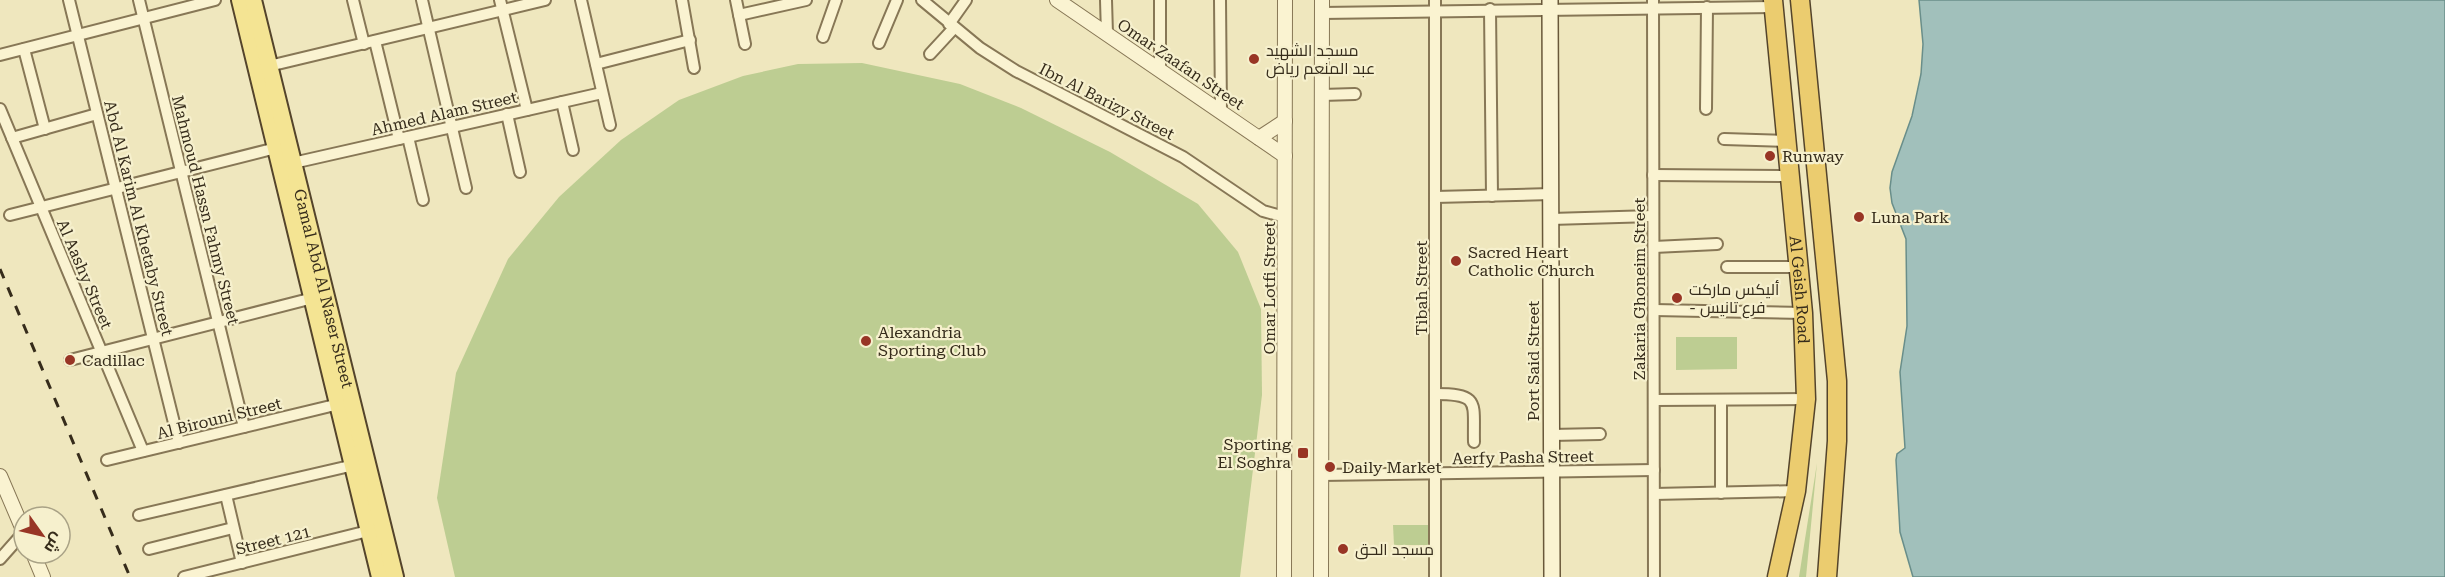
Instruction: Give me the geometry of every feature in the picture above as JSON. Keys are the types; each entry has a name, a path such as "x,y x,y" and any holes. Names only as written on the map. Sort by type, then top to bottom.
{"highway":[{"name":"Al Geish Road","path":"1800,0 1837,381 1837,441 1827,577"},
{"name":"Al Geish Road","path":"1774,3 1803,314 1806,399 1796,491 1777,577"},
{"path":"1816,577 1829,554"}],"main road":[{"name":"Gamal Abd Al Naser Street","path":"240,0 354,465 366,489 368,531 380,577"},
{"name":"Gamal Abd Al Naser Street","path":"253,0 293,163 366,489 395,577"},
{"name":"Port Said Street","path":"1550,4 1552,577"}],"street":[{"name":"Abd Al Karim Al Khetaby Street","path":"69,0 179,443"},
{"name":"Mahmoud Hassn Fahmy Street","path":"139,0 244,427"},
{"path":"0,55 214,0"},
{"path":"353,0 404,138 423,200"},
{"path":"422,0 466,188"},
{"path":"269,66 428,28 501,5 545,0"},
{"path":"581,0 610,125"},
{"path":"682,0 694,68"},
{"path":"736,0 745,44"},
{"path":"739,15 806,0"},
{"path":"823,37 836,0"},
{"path":"879,43 897,0"},
{"name":"Ibn Al Barizy Street","path":"922,0 980,48 1034,81 1189,160 1263,211 1285,217"},
{"path":"930,54 952,26 966,0"},
{"name":"Omar Zaafan Street","path":"1057,0 1285,156"},
{"path":"1106,0 1107,34"},
{"path":"1160,0 1160,70"},
{"path":"1220,0 1221,111"},
{"name":"Omar Lotfi Street","path":"1284,577 1285,0"},
{"path":"1321,577 1322,6 1435,5 1490,9 1550,4 1653,4 1707,7 1774,3"},
{"name":"Zakaria Ghoneim Street","path":"1653,4 1654,577"},
{"path":"501,5 527,110"},
{"name":"Tibah Street","path":"1435,5 1436,577"},
{"path":"1706,109 1707,7"},
{"path":"1490,9 1492,195"},
{"path":"596,64 690,40"},
{"path":"24,49 45,129"},
{"name":"Ahmed Alam Street","path":"293,163 602,93"},
{"path":"1322,95 1354,94"},
{"path":"562,102 573,150"},
{"name":"Al Aashy Street","path":"0,109 143,451"},
{"path":"12,138 98,114"},
{"path":"507,114 520,172"},
{"path":"1259,138 1285,122"},
{"path":"1724,139 1787,141"},
{"path":"10,215 276,148"},
{"path":"1653,175 1790,176"},
{"path":"1435,197 1551,194"},
{"path":"1551,219 1653,216"},
{"path":"1654,247 1717,244"},
{"path":"1727,267 1799,267"},
{"path":"70,360 313,298"},
{"path":"1654,310 1803,314"},
{"path":"1435,394 1462,394 1469,397 1473,404 1474,442"},
{"path":"1654,400 1806,399"},
{"path":"1720,400 1721,493"},
{"name":"Al Birouni Street","path":"106,460 339,404"},
{"path":"1551,435 1600,434"},
{"path":"139,515 354,465"},
{"name":"Aerfy Pasha Street","path":"1321,475 1654,470"},
{"path":"0,476 12,505"},
{"path":"1654,494 1796,491"},
{"path":"225,495 242,563"},
{"path":"149,549 233,528"},
{"name":"Street 121","path":"184,577 368,531"},
{"path":"0,559 12,546"}],"green space":[{"name":"Alexandria Sporting Club","path":"862,63 960,84 1021,108 1110,152 1198,204 1238,252 1261,309 1262,395 1240,577 455,577 437,498 456,373 508,259 559,197 621,140 679,100 743,76 798,64"},
{"path":"1676,337 1737,337 1737,369 1676,370"},
{"path":"1817,463 1806,577 1799,577"},
{"path":"1393,525 1431,525 1432,545 1394,545"}],"water":[{"path":"1919,0 2445,0 2445,577 1913,577 1900,532 1896,460 1897,454 1905,448 1900,372 1907,326 1906,239 1892,203 1890,188 1892,172 1912,116 1921,74 1923,44"}],"railway":[{"path":"0,269 130,577"}],"place":[{"name":"مسجد الشهيد عبد المنعم رياض","path":"1254,59"},
{"name":"Runway","path":"1770,156"},
{"name":"Luna Park","path":"1859,217"},
{"name":"Sacred Heart Catholic Church","path":"1456,261"},
{"name":"أليكس ماركت - فرع تانيس","path":"1677,298"},
{"name":"Alexandria Sporting Club","path":"866,341"},
{"name":"Cadillac","path":"70,360"},
{"name":"Sporting El Soghra","path":"1303,453"},
{"name":"Daily Market","path":"1330,467"},
{"name":"مسجد الحق","path":"1343,549"}]}
